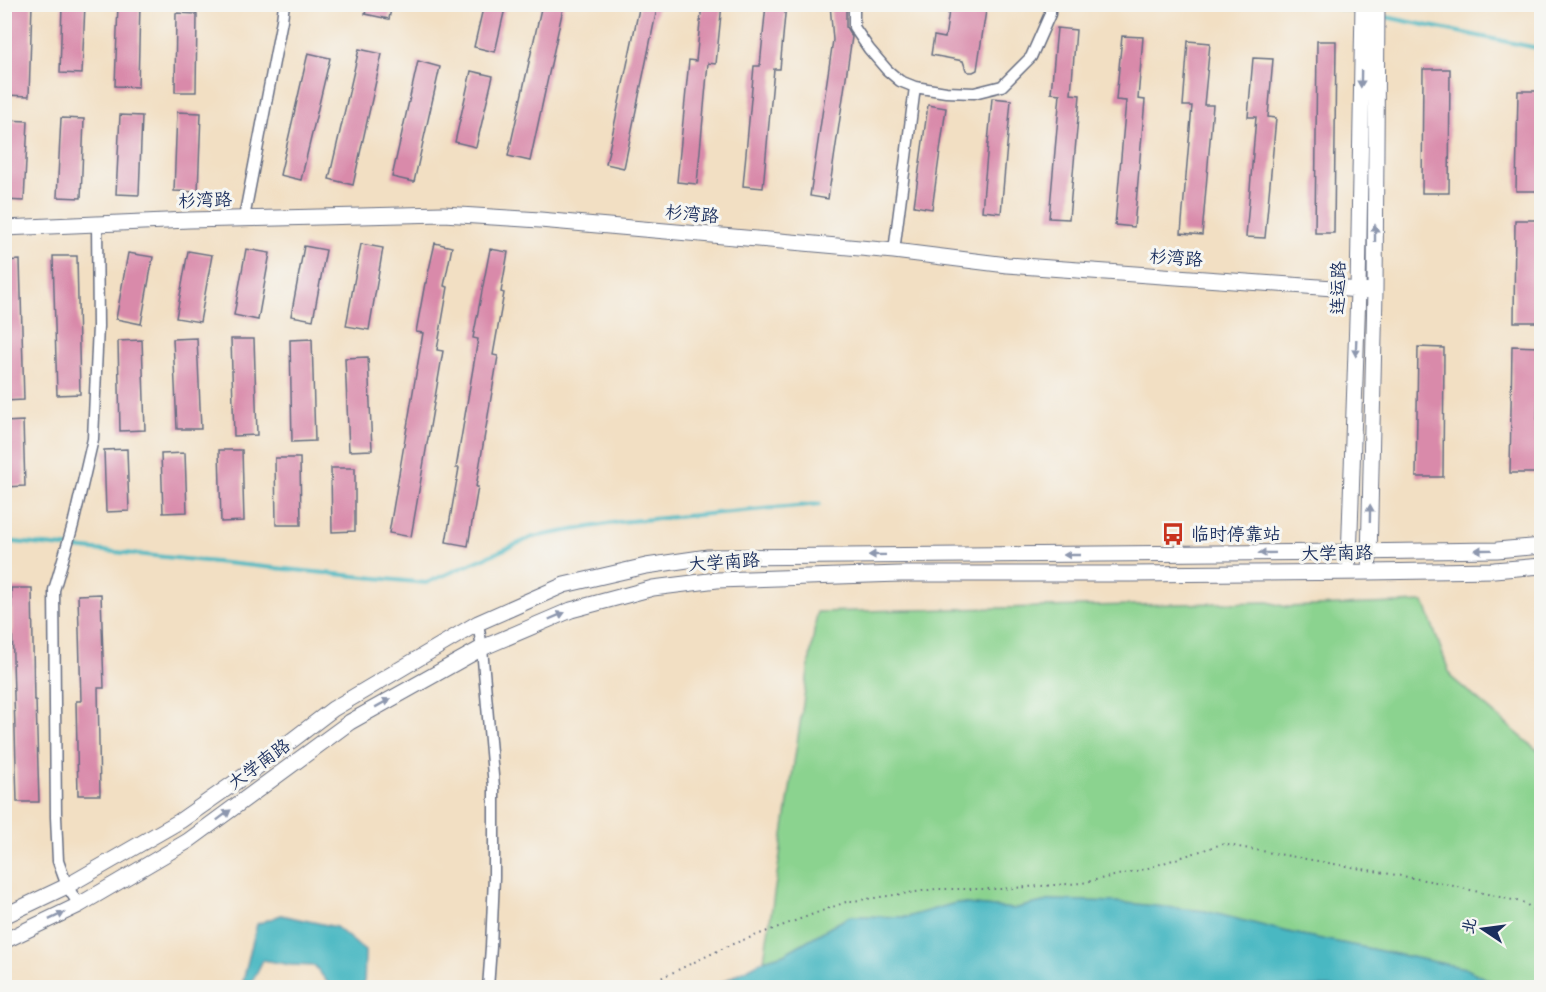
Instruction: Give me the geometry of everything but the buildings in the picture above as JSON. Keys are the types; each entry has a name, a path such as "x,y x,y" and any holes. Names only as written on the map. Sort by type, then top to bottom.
{"main road":[{"name":"连运路","path":"1349,572 1358,290 1363,4"},
{"name":"连运路","path":"1369,572 1375,291 1377,4"},
{"name":"杉湾路","path":"4,228 244,218 443,214 540,220 894,251 1007,265 1375,291"},
{"name":"大学南路","path":"4,916 67,886 180,821 257,767 333,709 478,623 564,585 646,566 708,557 1369,552 1497,550 1542,546"},
{"name":"大学南路","path":"4,941 79,905 188,841 350,722 482,648 571,610 652,588 717,580 900,574 1369,572 1494,570 1542,566"}],"street":[{"path":"244,218 284,4"},
{"path":"854,4 854,27 869,50 900,81 915,87 946,92 974,93 1002,86 1031,57 1050,14 1050,4"},
{"path":"894,251 915,87"},
{"path":"79,905 67,886 58,861 54,590 73,525 93,439 98,327 97,224"},
{"path":"478,623 494,787 494,877 488,987"}],"path":[{"path":"640,987 730,945 846,902 936,890 1000,889 1082,883 1145,869 1221,844 1441,883 1525,903 1542,918"}],"green space":[{"path":"1268,602 1286,607 1424,602 1451,677 1537,750 1541,746 1541,987 1501,987 1465,968 1292,933 1205,911 1115,902 1052,900 1013,909 956,903 907,917 850,916 784,954 764,960 817,612"}],"water":[{"path":"1052,900 1115,902 1205,911 1292,933 1465,968 1501,987 713,987 764,960 784,954 850,916 907,917 956,903 1013,909"},
{"path":"281,915 336,927 365,951 364,987 331,987 315,966 263,960 251,984 243,981 257,924"}],"waterway":[{"path":"1319,4 1358,12"},
{"path":"1381,16 1542,49"},
{"path":"4,541 426,583 533,537 619,522 819,504"}],"place":[{"name":"临时停靠站","path":"1173,534"}]}
